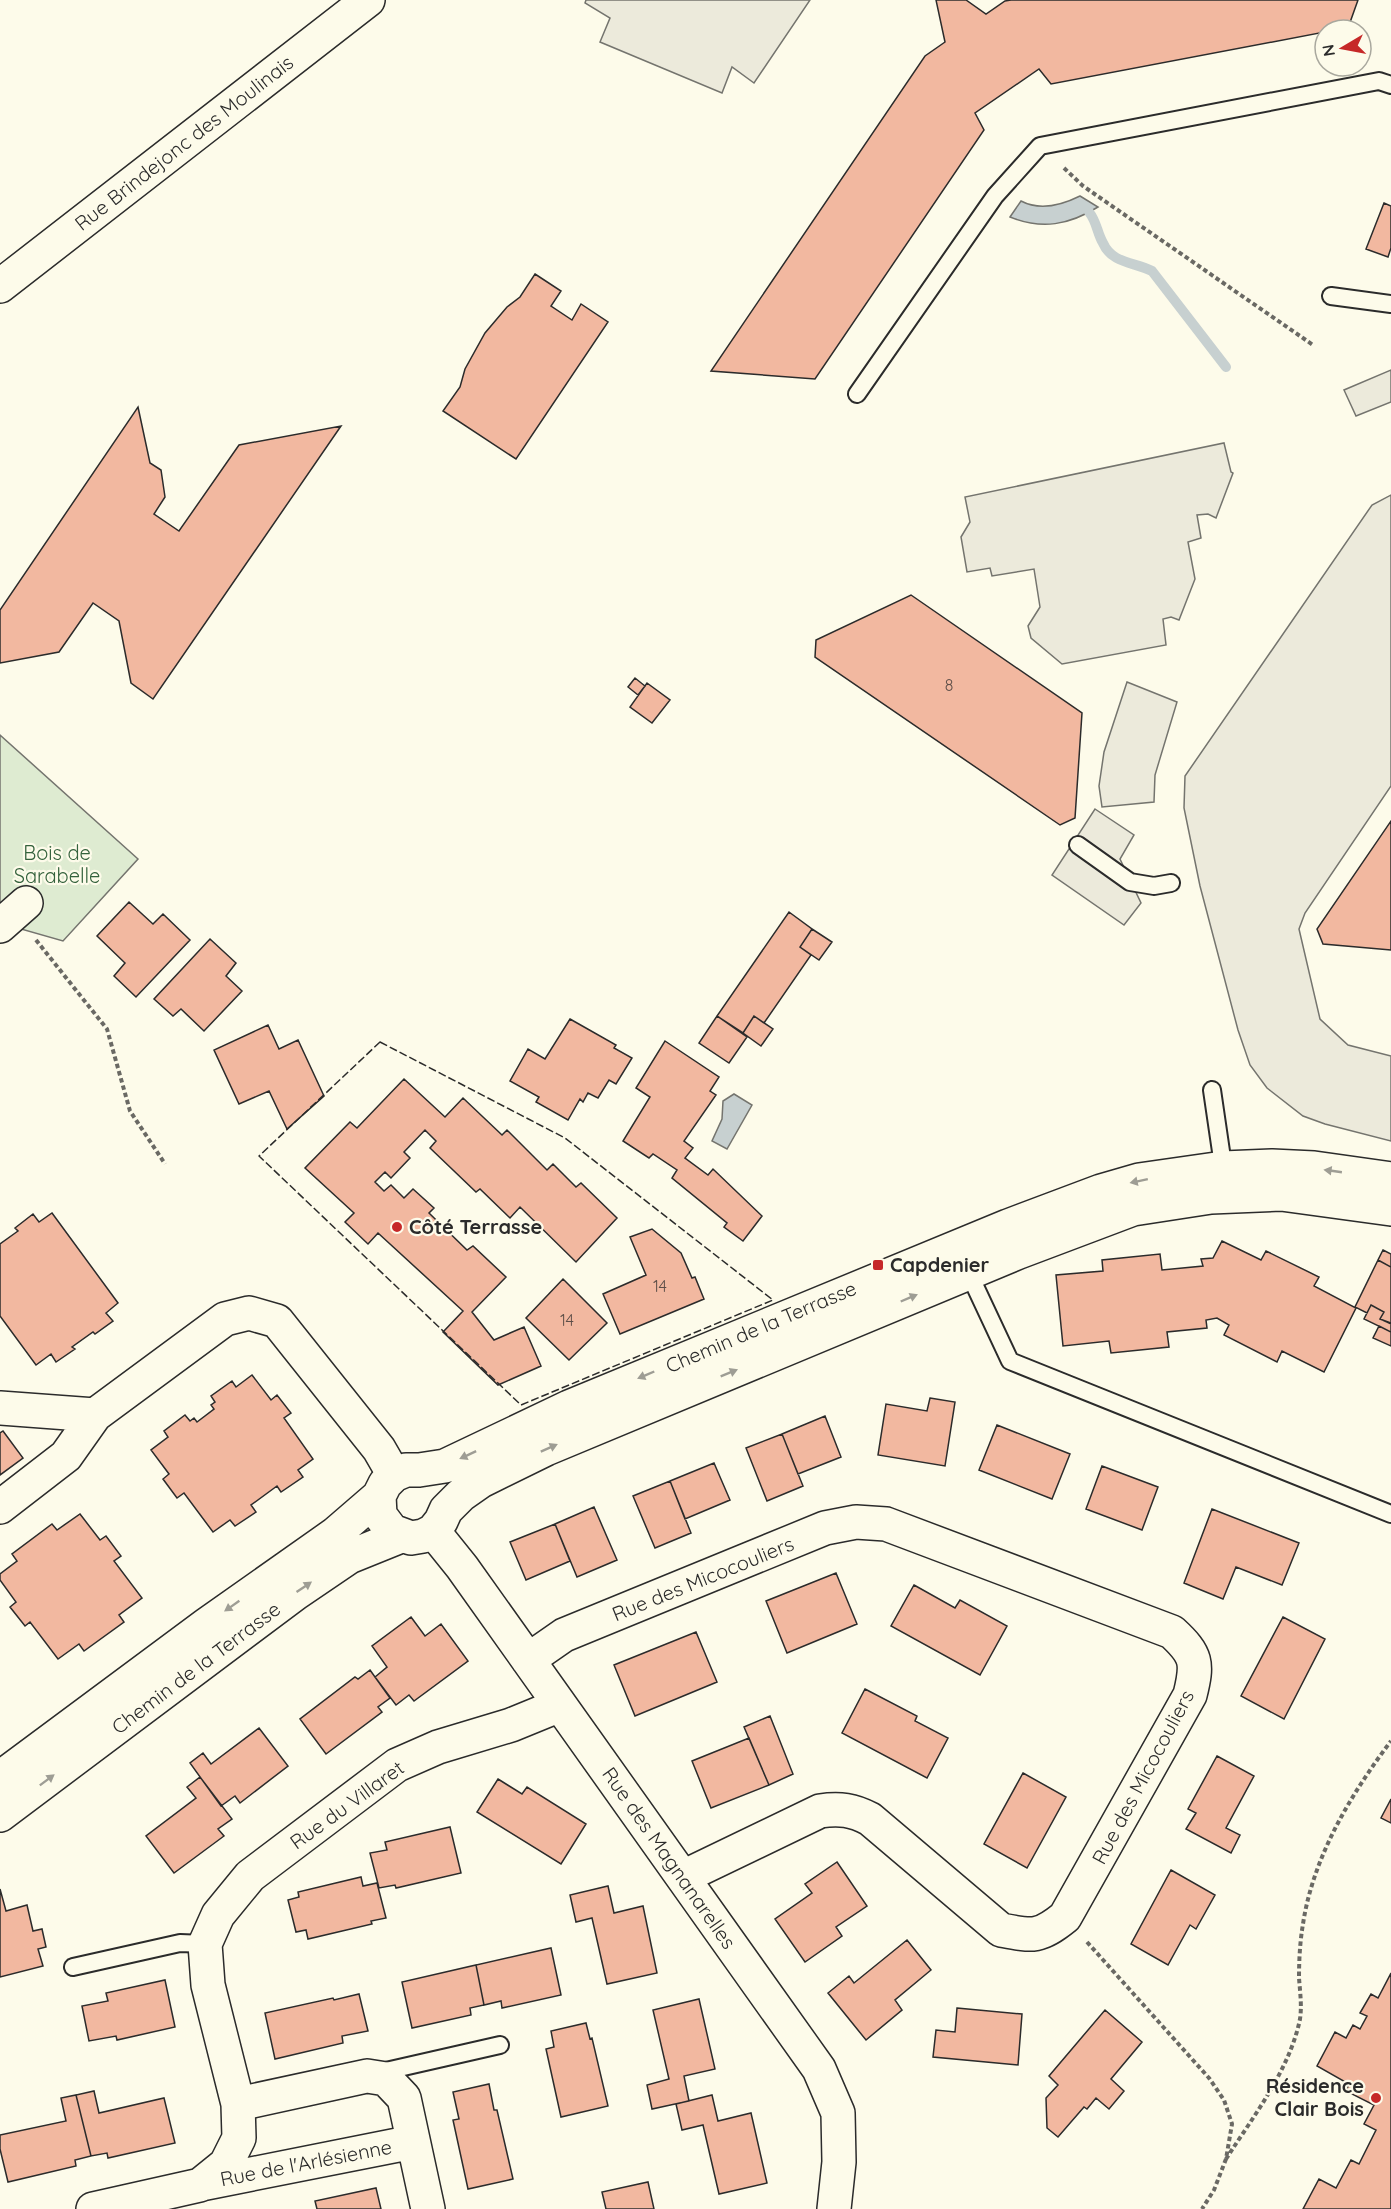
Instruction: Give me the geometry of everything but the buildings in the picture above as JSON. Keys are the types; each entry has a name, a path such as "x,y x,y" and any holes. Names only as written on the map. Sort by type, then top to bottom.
{"street":[{"name":"Rue Brindejonc des Moulinais","path":"0,286 368,0"},
{"name":"Chemin de la Terrasse","path":"1225,1182 1272,1166 1314,1168 1391,1179"},
{"name":"Chemin de la Terrasse","path":"0,1815 296,1593 349,1557 400,1536 411,1538 423,1536 461,1495 481,1481 546,1449 962,1260 1101,1191 1138,1180 1225,1182 1281,1194 1391,1209"},
{"name":"Chemin de la Terrasse","path":"0,1778 206,1625 334,1534 398,1480 445,1466 569,1407 962,1260"},
{"path":"0,1507 66,1456 95,1415 225,1319 249,1314 277,1321 379,1449 398,1480"},
{"path":"0,1408 95,1415"},
{"path":"398,1480 432,1476 441,1485 445,1497 439,1520"},
{"path":"398,1480 380,1515 392,1531 400,1536"},
{"name":"Rue des Magnanarelles","path":"439,1520 462,1568 819,2068 838,2113 839,2162 834,2209"},
{"name":"Rue des Micocouliers","path":"528,1660 564,1635 825,1528 856,1522 886,1524 1172,1632 1189,1648 1196,1672 1190,1695 1065,1917 1047,1932 1028,1935 1001,1930 870,1820 854,1810 836,1808 820,1811 683,1877"},
{"name":"Rue du Villaret","path":"93,2209 200,2185 226,2164 239,2138 238,2104 208,1985 205,1944 218,1915 250,1876 397,1765 438,1747 511,1725 560,1705"},
{"path":"238,2104 368,2076"},
{"name":"Rue de l'Arlésienne","path":"368,2076 386,2079 404,2098 428,2209"},
{"name":"Rue de l'Arlésienne","path":"200,2185 413,2142"}],"lane":[{"path":"857,394 995,196 1040,146 1379,81 1391,85"},
{"path":"1331,296 1391,304"},
{"path":"1078,845 1130,882 1154,886 1171,883"},
{"path":"1212,1090 1225,1182"},
{"path":"962,1260 1010,1361 1391,1514"},
{"path":"72,1967 180,1943 205,1944"},
{"path":"368,2076 500,2045"}],"path":[{"path":"1040,146 1083,186 1313,345"},
{"path":"13,914 107,1029 130,1111 165,1164"},
{"path":"1226,2159 1288,2058 1300,2018 1299,1968 1303,1924 1311,1881 1330,1838 1352,1799 1391,1741"},
{"path":"1065,1917 1209,2078 1224,2100 1233,2124 1226,2159 1214,2190 1202,2209"}],"green space":[{"name":"Bois de Sarabelle","path":"0,735 138,859 63,941 0,923"}],"shaded area":[{"path":"586,0 810,0 754,83 732,67 722,93 600,42 610,18 585,3"},
{"path":"1080,196 1098,207 1077,218 1055,224 1033,223 1010,217 1021,201 1036,206 1051,206"},
{"path":"1391,370 1391,402 1356,416 1344,390"},
{"path":"1224,443 1233,473 1216,518 1208,514 1197,515 1201,538 1188,542 1195,579 1179,620 1171,617 1163,619 1166,645 1062,664 1031,638 1028,626 1040,607 1034,569 992,576 990,568 967,572 961,537 970,522 965,497"},
{"path":"1391,495 1391,786 1305,913 1299,929 1320,1019 1348,1045 1391,1056 1391,1141 1303,1116 1267,1088 1250,1065 1238,1030 1200,886 1184,808 1185,776 1372,505"},
{"path":"1127,682 1177,702 1155,775 1154,802 1102,807 1099,786 1104,752"},
{"path":"1095,809 1134,835 1120,859 1141,903 1124,925 1052,875"},
{"path":"734,1094 752,1105 727,1149 712,1141 722,1119 723,1101"}],"waterway":[{"path":"1089,212 1107,250 1124,262 1152,271 1226,367"}],"fence":[{"path":"380,1042 565,1138 773,1300 521,1405 259,1156 380,1042"}],"place":[{"name":"Côté Terrasse","path":"397,1227"},
{"name":"Capdenier","path":"878,1265"},
{"name":"Résidence Clair Bois","path":"1376,2098"}]}
